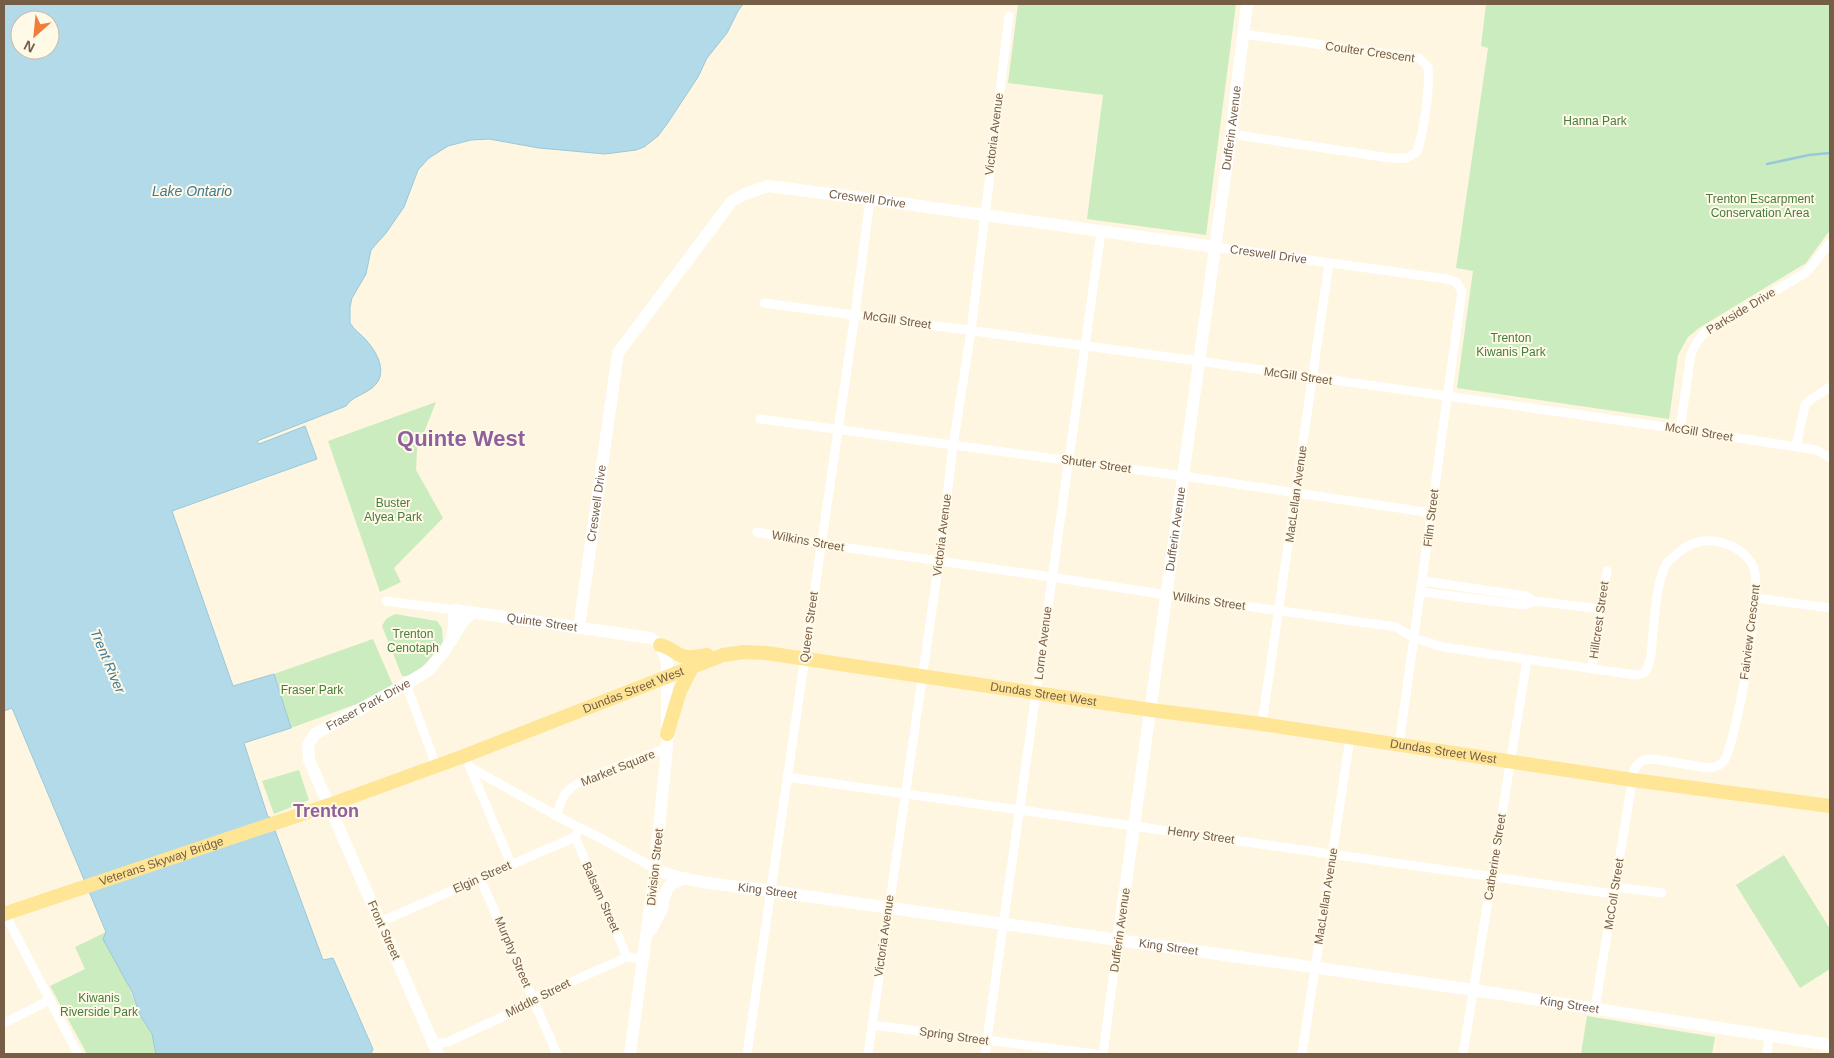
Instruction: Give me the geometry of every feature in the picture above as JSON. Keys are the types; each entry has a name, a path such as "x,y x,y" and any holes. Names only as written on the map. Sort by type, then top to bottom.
{"main road":[{"path":"660,645 669,647 688,657 723,655"},
{"name":"Dundas Street West","path":"281,821 436,765 468,762 692,667 723,655 744,652 1262,724 1633,780 1830,806"},
{"path":"667,741 680,691 692,667"},
{"name":"Veterans Skyway Bridge","path":"4,913 281,821"}],"street":[{"name":"Dufferin Avenue","path":"1103,1054 1231,134 1247,4"},
{"name":"Victoria Avenue","path":"868,1054 971,330 1009,16"},
{"name":"Coulter Crescent","path":"1231,134 1390,158 1407,158 1417,152 1429,80 1428,67 1419,58 1243,34"},
{"name":"Creswell Drive","path":"579,627 618,353 732,201 745,194 768,186 870,199 1447,279 1456,282 1462,291"},
{"name":"Queen Street","path":"748,1054 870,199"},
{"name":"Lorne Avenue","path":"985,1054 1101,232"},
{"name":"Parkside Drive","path":"1680,429 1691,354 1696,342 1705,332 1807,272 1830,243"},
{"name":"MacLellan Avenue","path":"1262,724 1280,611 1329,263"},
{"name":"Film Street","path":"1399,745 1462,291"},
{"name":"McGill Street","path":"764,303 1199,361 1680,429 1817,450 1830,458"},
{"path":"1796,447 1805,405 1830,386"},
{"name":"Shuter Street","path":"760,419 1068,460 1432,512"},
{"name":"Wilkins Street","path":"757,532 821,544 1051,577 1167,596 1396,627 1414,638 1443,647 1527,660 1635,675 1644,673 1650,661"},
{"name":"Fairview Crescent","path":"1633,780 1634,770 1638,763 1644,759 1709,768 1717,767 1724,761 1736,722 1747,666 1756,598 1757,580 1753,566 1741,552 1732,546 1715,542 1700,542 1685,547 1667,563 1658,591 1650,661"},
{"name":"Hillcrest Street","path":"1592,668 1606,571"},
{"path":"1423,581 1526,596 1534,602"},
{"path":"1421,592 1524,605 1534,602 1601,609"},
{"path":"1756,598 1830,608"},
{"name":"Quinte Street","path":"386,601 650,638 660,645"},
{"path":"452,640 455,610"},
{"name":"Fraser Park Drive","path":"329,805 309,760 308,746 315,734 428,670 452,640 462,623 472,613"},
{"path":"660,645 666,663 666,678"},
{"name":"Catherine Street","path":"1463,1054 1527,660"},
{"name":"Division Street","path":"630,1054 656,869 667,741 666,678"},
{"path":"406,684 436,765"},
{"name":"MacLellan Avenue","path":"1302,1054 1350,738"},
{"name":"Market Square","path":"556,816 558,805 564,793 575,785 667,741"},
{"path":"468,762 511,864"},
{"name":"King Street","path":"468,762 556,816 668,875 888,909 1474,990 1830,1045"},
{"name":"Henry Street","path":"788,777 1134,825 1492,878 1662,893"},
{"name":"McColl Street","path":"1595,1008 1633,780"},
{"name":"Front Street","path":"329,805 436,1049"},
{"path":"574,837 580,828"},
{"name":"Elgin Street","path":"380,922 574,837"},
{"name":"Balsam Street","path":"574,837 627,957"},
{"name":"Murphy Street","path":"480,878 557,1054"},
{"path":"646,939 662,909 668,888 671,884 684,878"},
{"path":"4,913 78,1054"},
{"path":"627,957 643,959"},
{"name":"Middle Street","path":"436,1049 534,1002 537,997 627,957"},
{"path":"4,1023 50,1000"},
{"name":"Spring Street","path":"872,1025 1095,1054"},
{"path":"1767,1054 1769,1035"}],"green space":[{"path":"1018,4 1236,4 1206,235 1087,219 1103,95 1008,83"},
{"name":"Hanna Park","path":"1486,4 1830,4 1830,230 1806,263 1699,328 1688,337 1678,355 1669,419 1457,388 1473,271 1456,268 1488,48 1481,46"},
{"name":"Buster Alyea Park","path":"436,402 417,450 416,470 443,518 394,568 401,582 380,592 328,441"},
{"name":"Trenton Cenotaph","path":"395,614 437,621 442,628 443,643 425,664 408,676 402,676 382,626 386,619"},
{"name":"Fraser Park","path":"373,639 395,690 291,728 274,674"},
{"path":"299,770 309,800 274,814 262,781"},
{"path":"1784,855 1830,929 1830,969 1800,988 1736,885"},
{"name":"Kiwanis Riverside Park","path":"106,932 140,1015 152,1035 156,1054 87,1054 50,986 85,969 75,947"},
{"path":"1587,1016 1715,1037 1712,1054 1581,1054"}],"water":[{"name":"Lake Ontario","path":"4,4 743,4 727,33 707,58 698,77 667,124 658,136 644,147 636,150 605,154 539,148 489,139 471,140 448,146 429,158 418,170 404,207 386,233 371,250 366,274 352,298 350,323 378,357 381,371 377,383 351,400 346,406 257,441 259,444 305,426 317,459 172,511 233,686 274,674 291,728 244,743 268,817 270,817 323,960 333,958 373,1049 371,1054 156,1054 152,1034 140,1015 132,992 103,939 106,932 12,708 4,711"}],"waterway":[{"path":"1767,164 1809,155 1830,153"}],"district":[{"name":"Quinte West","path":"461,438"},
{"name":"Trenton","path":"326,811"}],"park label":[{"name":"Trenton Escarpment Conservation Area","path":"1760,206"},
{"name":"Trenton Kiwanis Park","path":"1511,345"}],"water label":[{"name":"Trent River","path":"108,661"}]}
